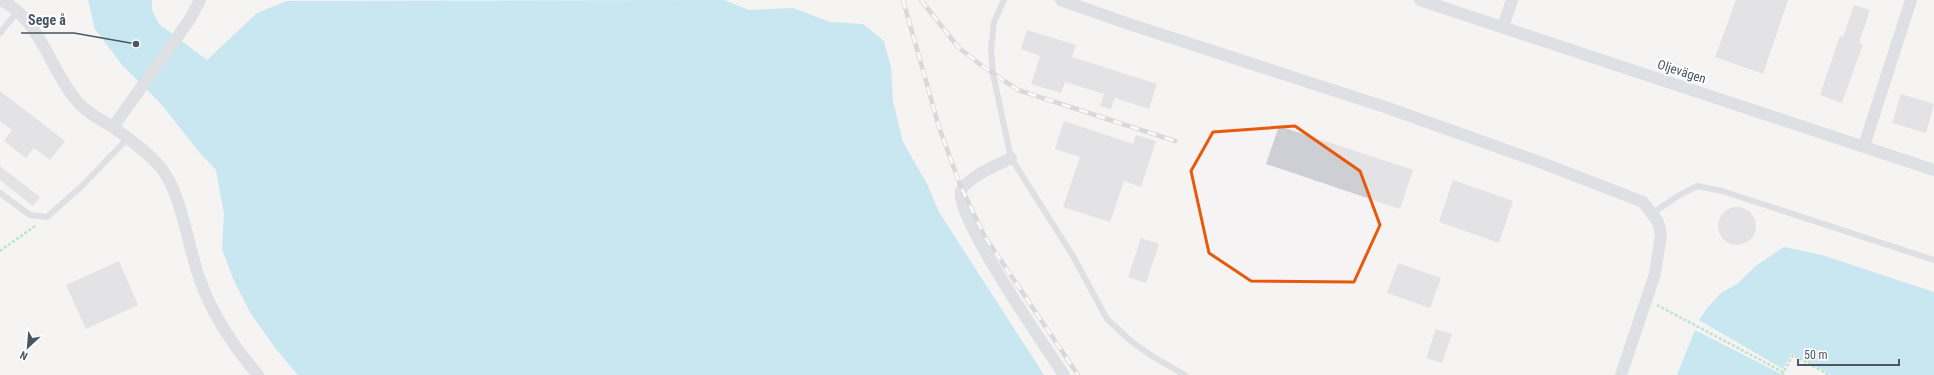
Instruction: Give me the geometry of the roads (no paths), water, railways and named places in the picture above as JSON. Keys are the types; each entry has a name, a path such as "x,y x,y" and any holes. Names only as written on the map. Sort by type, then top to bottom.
{"street":[{"path":"1,0 26,18 41,40 75,99 89,114 113,127 128,138 161,168 174,191 198,276 209,303 244,359 258,375"},
{"path":"113,127 190,19 200,0"},
{"path":"1061,0 1126,23 1385,107 1530,158 1643,202 1653,213 1658,222 1661,234 1655,274 1648,300 1621,375"},
{"name":"Oljevägen","path":"1420,0 1934,170"},
{"path":"1503,27 1512,0"},
{"path":"1864,146 1911,0"},
{"path":"1011,158 972,178 962,189 960,197 964,211 996,271 1064,375"}],"lane":[{"path":"1004,0 994,22 991,50 993,74 1011,158 1073,256 1107,319 1132,342 1152,356 1185,375"},
{"path":"0,33 17,12"},
{"path":"0,22 7,24"},
{"path":"0,193 30,215 47,217 82,186 128,138"},
{"path":"1653,213 1678,196 1697,186 1722,191 1934,260"}],"water":[{"path":"88,0 152,0 152,10 159,24 207,60 257,13 287,1 724,0 749,10 793,8 830,22 863,24 884,41 891,68 893,101 903,142 927,184 939,212 1044,375 298,375 276,349 251,314 234,281 222,249 224,214 216,170 199,152 162,105 122,65 95,29"},
{"path":"1784,247 1822,255 1934,292 1934,375 1831,375 1792,353 1783,369 1699,320 1708,307 1721,293 1737,284 1757,265"},
{"path":"1695,330 1781,374 1677,375"}],"railway":[{"path":"903,0 939,127 960,185 985,237 1078,375"},
{"path":"921,0 958,47 981,65 1018,90 1175,141"}],"place":[{"name":"Sege å","path":"136,44"}]}
